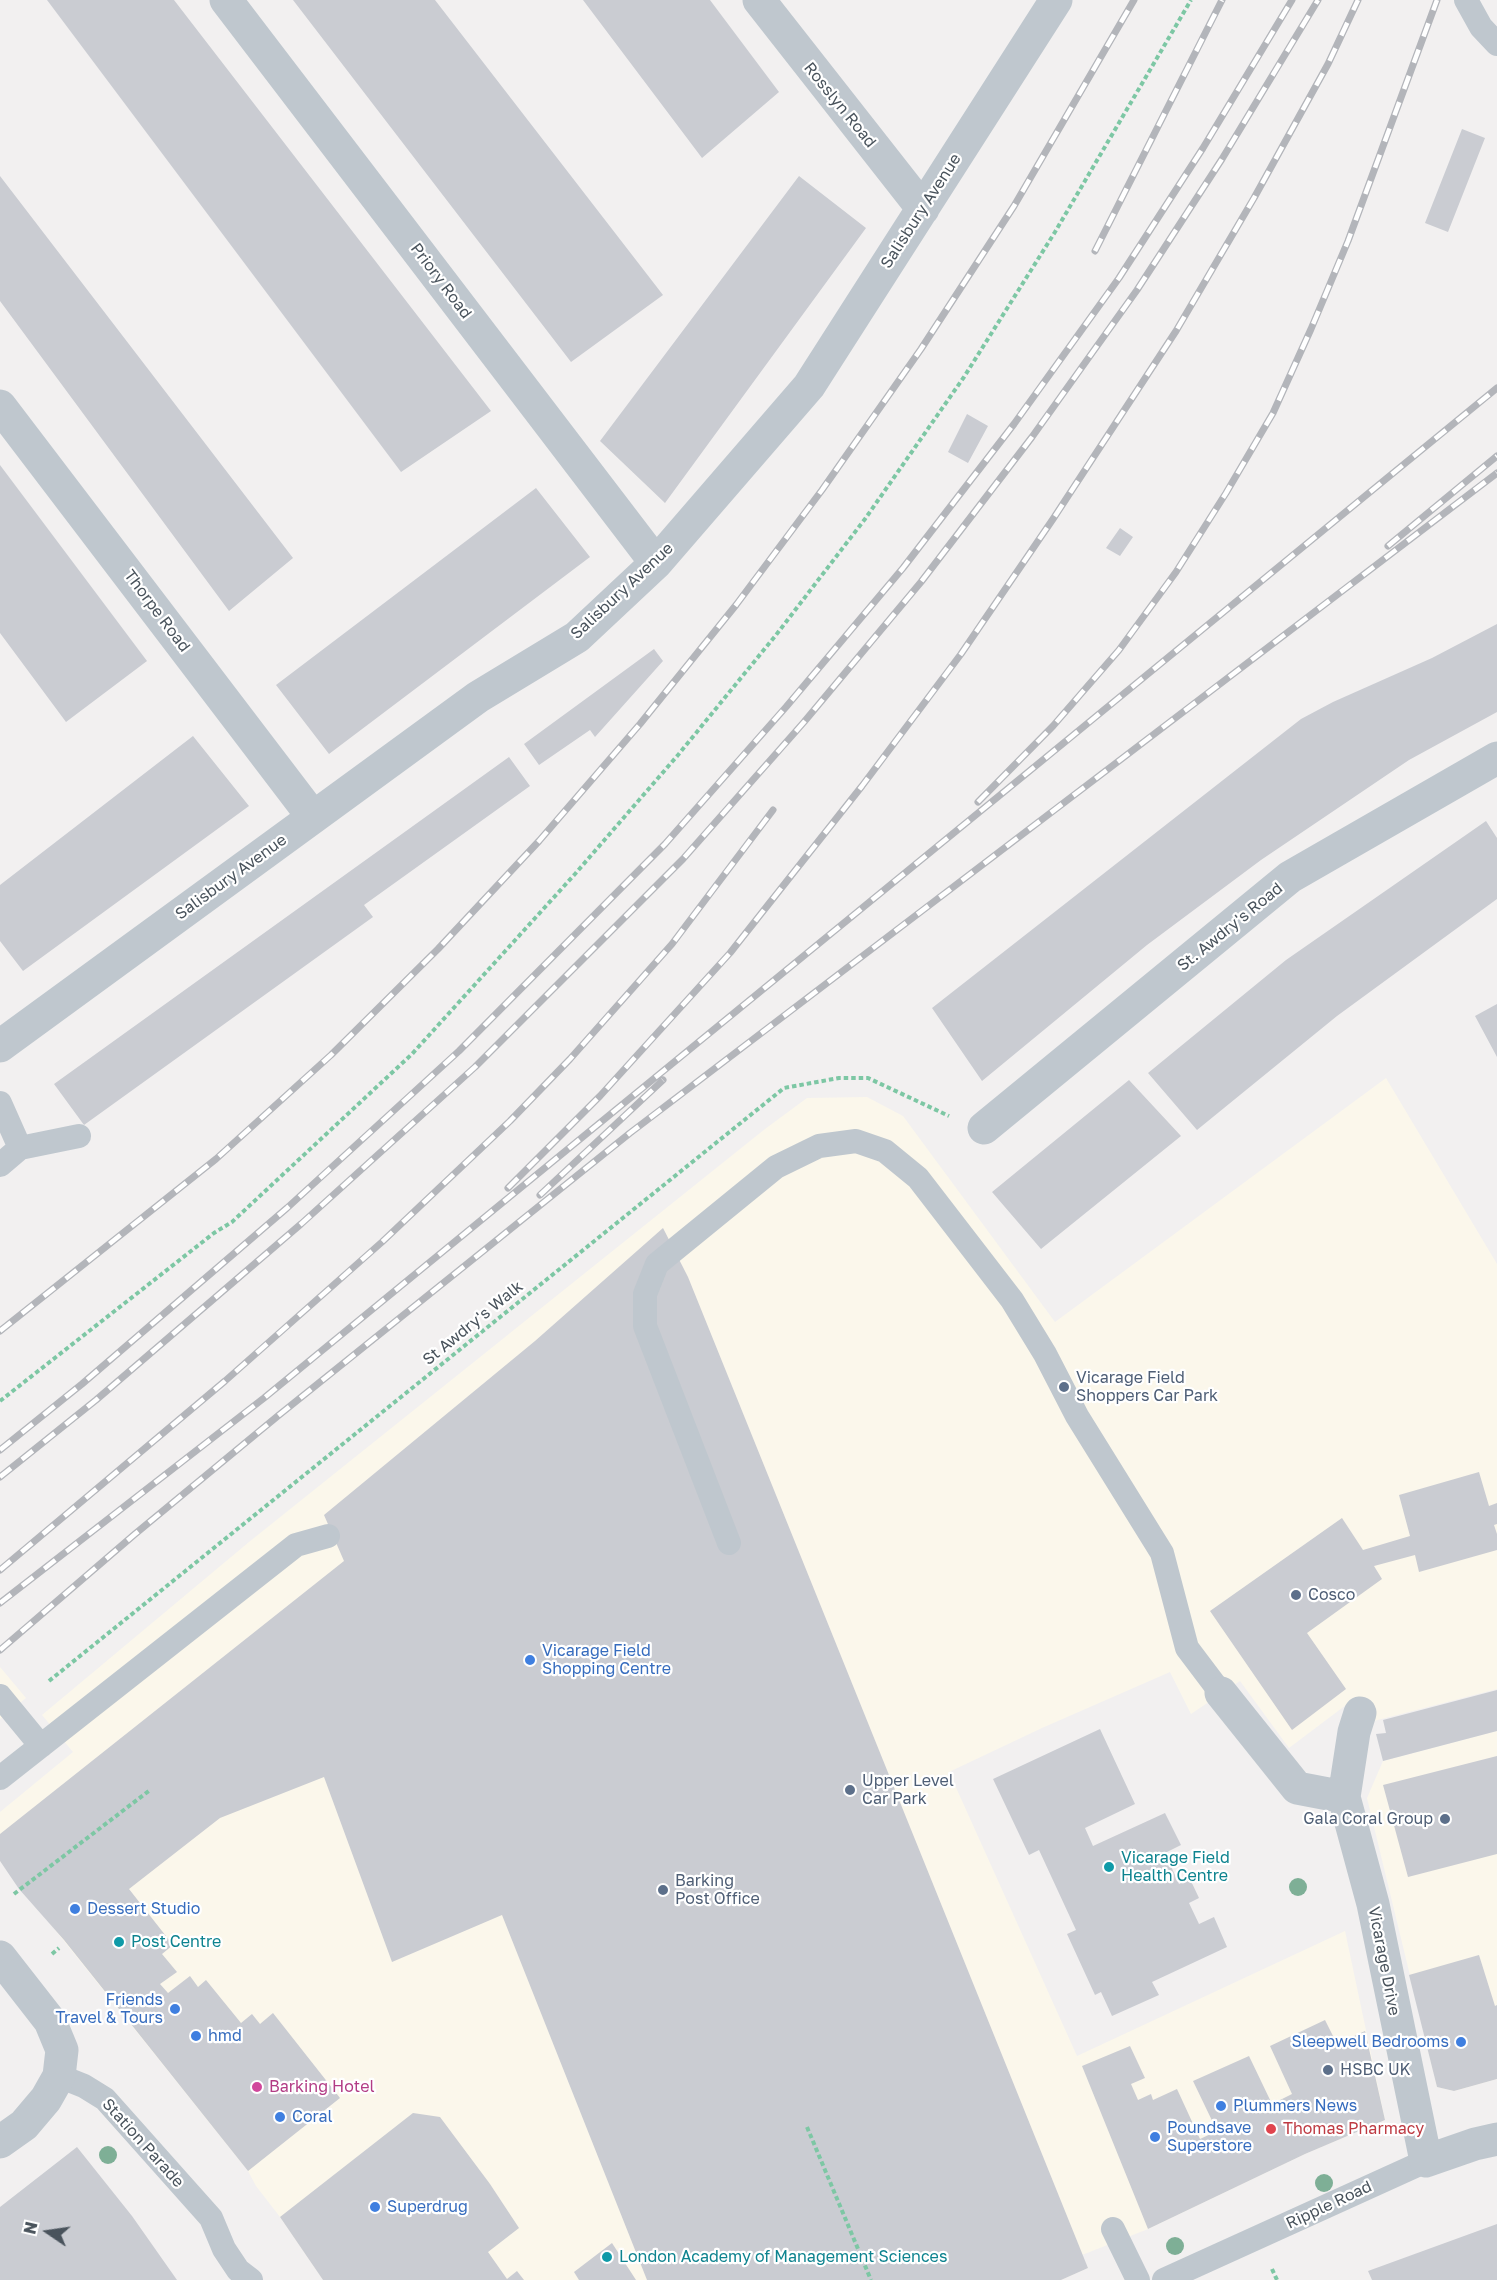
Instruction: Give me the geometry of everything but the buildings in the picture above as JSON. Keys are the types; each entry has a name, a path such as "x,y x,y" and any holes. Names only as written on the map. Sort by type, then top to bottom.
{"street":[{"name":"Priory Road","path":"226,0 656,563"},
{"name":"Rosslyn Road","path":"759,0 922,209"},
{"name":"Salisbury Avenue","path":"0,1046 478,697 577,637 656,563 809,386 1056,0"},
{"name":"Thorpe Road","path":"0,406 313,817"},
{"name":"St. Awdry's Road","path":"984,1128 1290,877 1497,758"},
{"path":"1221,1693 1297,1788 1344,1797"},
{"name":"Vicarage Drive","path":"1360,1713 1354,1732 1344,1797 1373,1904 1426,2161"},
{"path":"0,1957 50,2022 62,2050 58,2076 46,2099 24,2125 0,2142"},
{"name":"Ripple Road","path":"1426,2161 1497,2139"}],"lane":[{"path":"1466,0 1481,27 1497,44"},
{"path":"0,1102 20,1148"},
{"path":"0,1165 20,1148 79,1136"},
{"path":"729,1543 645,1326 645,1294 657,1264 776,1167 819,1146 856,1141 885,1151 918,1178 1012,1300 1045,1354 1077,1416 1162,1553 1187,1647 1221,1693"},
{"path":"0,1778 296,1545 328,1536"},
{"path":"0,1696 41,1746"},
{"name":"Station Parade","path":"58,2076 84,2086 105,2099 211,2218 224,2249 238,2270 251,2280"},
{"name":"Ripple Road","path":"1164,2280 1426,2161"},
{"path":"1113,2229 1138,2280"}],"path":[{"path":"0,1401 214,1233 232,1222 412,1054 576,874 678,755 776,635 865,519 964,377 1055,232 1191,0"},
{"name":"St Awdry's Walk","path":"49,1682 784,1088 839,1078 868,1078 941,1114"},
{"path":"14,1894 150,1790"},
{"path":"52,1954 58,1948"},
{"path":"807,2127 871,2280"}],"shaded area":[{"path":"1386,1078 1497,1264 1497,1689 1374,1721 1346,1705 1289,1748 1240,1681 1191,1714 1170,1672 949,1772 1077,2056 1345,1931 1385,2120 1305,2154 1148,2229 1082,2255 1088,2268 1061,2280 323,2280 256,2186 248,2171 0,1861 0,1812 73,1752 42,1715 249,1542 765,1129 807,1098 867,1097 903,1116 1055,1322"},
{"path":"0,1667 26,1698 0,1719"},
{"path":"1497,1731 1497,2079 1454,2091 1437,2087 1367,1798 1383,1761"}],"railway":[{"path":"0,1331 216,1159 331,1055 438,949 539,841 640,724 736,605 822,490 921,349 1014,206 1134,0"},
{"path":"1095,251 1222,0"},
{"path":"0,1450 82,1384 287,1208 459,1051 665,844 786,707 903,568 1014,424 1119,278 1203,148 1292,0"},
{"path":"0,1477 96,1400 301,1224 475,1067 683,859 804,722 921,582 1032,437 1137,290 1222,159 1318,0"},
{"path":"508,1188 600,1096 730,953 862,786 961,654 1176,331 1254,198 1328,64 1358,0"},
{"path":"978,802 1053,726 1119,650 1176,572 1273,413 1348,241 1437,0"},
{"path":"0,1603 264,1398 1497,388"},
{"path":"1388,546 1497,456"},
{"path":"0,1650 279,1415 630,1133 1497,473"},
{"path":"0,1570 225,1381 382,1242 510,1121 570,1059 672,944 773,810"},
{"path":"540,1195 663,1080"}],"place":[{"name":"Vicarage Field Shoppers Car Park","path":"1064,1387"},
{"name":"Cosco","path":"1296,1595"},
{"name":"Vicarage Field Shopping Centre","path":"530,1660"},
{"name":"Upper Level Car Park","path":"850,1790"},
{"name":"Gala Coral Group","path":"1445,1819"},
{"name":"Vicarage Field Health Centre","path":"1109,1867"},
{"name":"Barking Post Office","path":"663,1890"},
{"name":"Dessert Studio","path":"75,1909"},
{"name":"Post Centre","path":"119,1942"},
{"name":"Friends Travel & Tours","path":"175,2009"},
{"name":"hmd","path":"196,2036"},
{"name":"Sleepwell Bedrooms","path":"1461,2042"},
{"name":"HSBC UK","path":"1328,2070"},
{"name":"Barking Hotel","path":"257,2087"},
{"name":"Plummers News","path":"1221,2106"},
{"name":"Coral","path":"280,2117"},
{"name":"Thomas Pharmacy","path":"1271,2129"},
{"name":"Poundsave Superstore","path":"1155,2137"},
{"name":"Superdrug","path":"375,2207"},
{"name":"London Academy of Management Sciences","path":"607,2257"}]}
